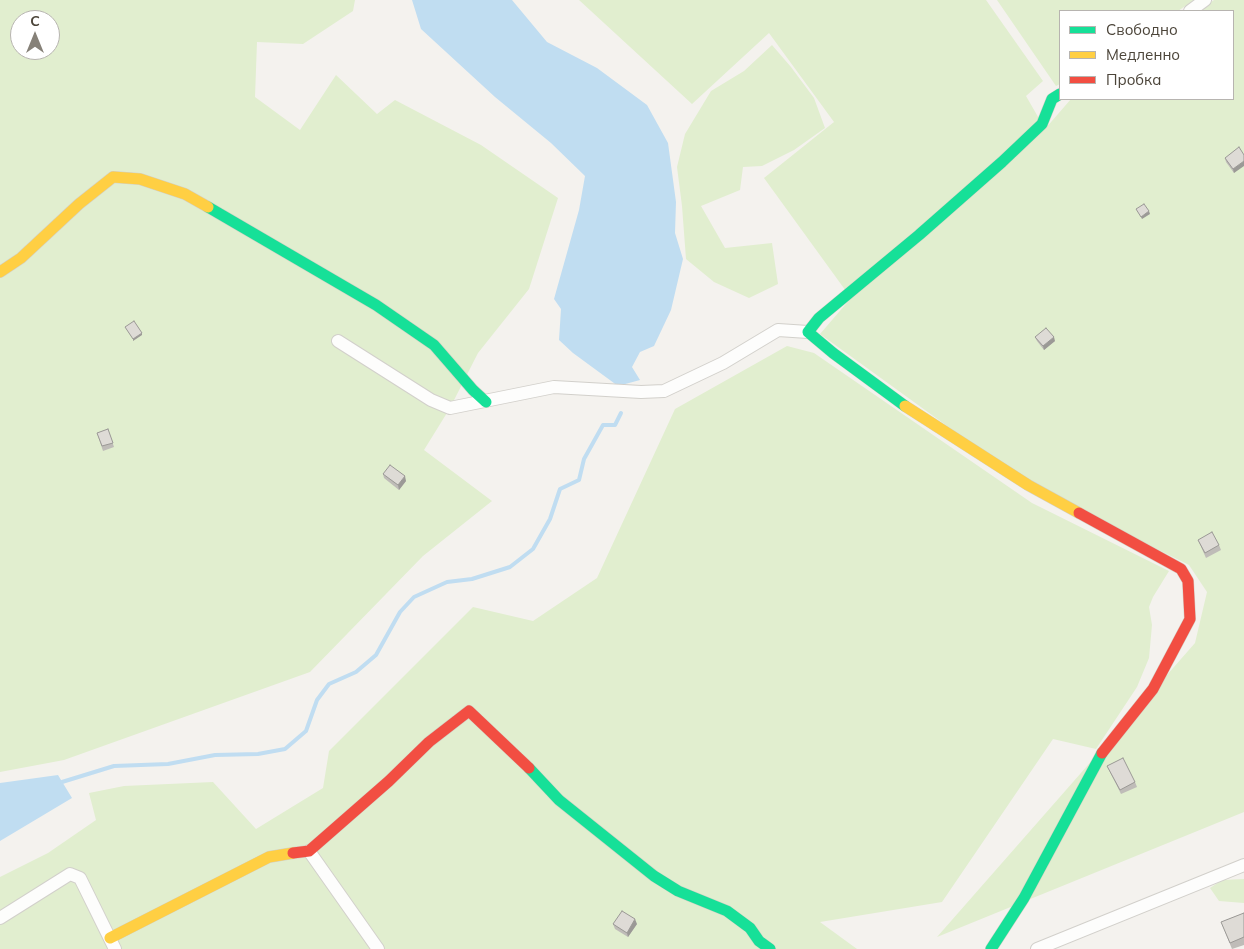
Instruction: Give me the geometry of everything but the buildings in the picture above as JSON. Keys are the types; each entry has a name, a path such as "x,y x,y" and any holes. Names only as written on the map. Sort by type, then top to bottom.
{"street":[{"path":"1191,10 1205,0"},
{"path":"808,332 819,318 919,235 1002,162 1042,124 1052,99 1059,95"},
{"path":"0,272 21,258 79,204 112,177 140,179 184,194 376,305 434,345 486,402"},
{"path":"338,341 415,390 450,408 554,387 641,392 664,391 723,363 778,330 808,332 833,353 919,416 1028,484 1181,569 1188,581 1190,619 1153,690 1101,754 1024,898 991,949"},
{"path":"0,918 70,874 80,878 112,944 269,857 309,851 389,781 429,742 469,712 526,765 559,800 654,876 678,891 727,911 750,928 759,941 770,949"},
{"path":"309,851 378,949"},
{"path":"1037,949 1244,865"}],"green space":[{"path":"0,0 355,0 353,11 303,44 257,42 255,97 300,130 336,75 377,114 395,100 481,145 558,198 529,289 478,353 450,408 424,450 492,501 423,556 310,672 64,760 0,772"},
{"path":"579,0 986,0 1043,81 1026,96 1045,129 1070,100 1234,100 1234,10 1199,10 1214,0 1244,0 1244,812 937,937 1195,643 1207,592 1189,565 1030,486 820,334 851,298 764,178 834,122 769,33 692,104"},
{"path":"997,0 1194,0 1179,10 1059,10 1059,84 1056,86"},
{"path":"772,45 814,98 825,128 794,150 762,166 743,167 740,190 701,206 725,248 772,243 778,284 749,298 714,282 686,259 677,167 685,134 711,91 744,71"},
{"path":"787,346 814,353 1032,503 1169,571 1149,607 1152,625 1149,658 1137,687 1096,749 1053,739 942,902 820,922 857,949 0,949 0,877 48,853 96,820 89,793 124,786 213,782 256,829 323,788 329,751 473,607 533,621 597,578 675,409"},
{"path":"1244,879 1244,903 1219,901 1210,888 1222,880"}],"water":[{"path":"412,0 512,0 547,42 597,68 647,105 668,143 676,202 675,233 683,259 671,310 654,346 640,352 632,367 640,380 618,386 573,353 559,340 561,309 554,299 579,210 585,176 551,143 495,97 421,29"},
{"path":"58,775 72,798 0,841 0,783"}],"waterway":[{"path":"62,782 114,766 168,764 215,755 258,754 285,749 306,731 317,700 329,684 356,672 376,655 400,612 414,597 447,582 472,579 510,567 533,549 550,519 560,489 579,480 584,459 603,425 615,425 621,413"}],"traffic: fast":[{"path":"905,406 833,353 808,332 819,318 919,235 1002,162 1042,124 1052,99 1059,95"},
{"path":"208,207 376,305 434,345 473,390 486,402"},
{"path":"991,949 1024,898 1102,753"},
{"path":"529,768 559,800 654,876 678,891 727,911 750,928 759,941 770,949"}],"traffic: slow":[{"path":"0,272 21,258 79,204 113,177 140,179 185,194 208,207"},
{"path":"905,406 1028,485 1079,513"},
{"path":"110,938 269,857 293,853"}],"traffic: jam":[{"path":"1079,513 1181,569 1188,581 1190,619 1153,689 1102,753"},
{"path":"293,853 309,851 389,781 429,742 469,711 529,768"}]}
